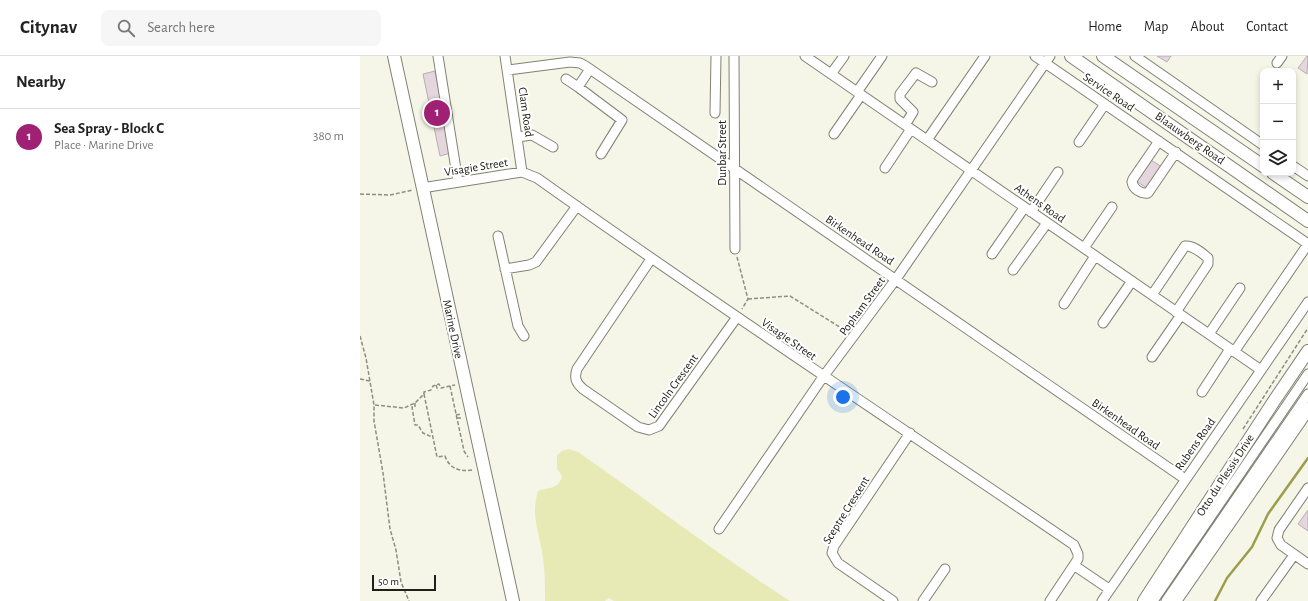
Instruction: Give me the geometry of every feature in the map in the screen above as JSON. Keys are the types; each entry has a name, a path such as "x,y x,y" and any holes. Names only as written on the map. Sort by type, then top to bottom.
{"main road":[{"name":"Marine Drive","path":"394,56 417,189 513,601"},
{"name":"Blaauwberg Road","path":"1071,56 1308,221"},
{"name":"Blaauwberg Road","path":"1103,56 1260,164"},
{"path":"1277,176 1308,197"},
{"name":"Otto du Plessis Drive","path":"1144,601 1274,401 1308,352"},
{"path":"1175,601 1308,409"}],"street":[{"path":"438,56 458,182"},
{"name":"Clam Road","path":"505,56 522,172"},
{"path":"715,113 716,56"},
{"name":"Dunbar Street","path":"734,56 734,249"},
{"name":"Athens Road","path":"805,56 1260,370"},
{"path":"831,74 844,56"},
{"path":"834,134 882,56"},
{"path":"927,140 985,56"},
{"name":"Service Road","path":"1035,56 1047,59 1105,104 1308,244"},
{"path":"1135,56 1260,143"},
{"name":"Popham Street","path":"719,529 823,377 896,279 1047,59"},
{"name":"Birkenhead Road","path":"508,70 570,62 580,63 590,69 1185,479"},
{"path":"578,87 590,69"},
{"path":"884,168 908,127 913,112 900,99 900,94 916,73 932,82"},
{"path":"566,79 622,120 602,154"},
{"path":"1079,142 1105,104"},
{"path":"517,137 532,135 553,147"},
{"path":"1159,141 1133,179 1133,186 1135,188 1144,193 1150,190 1176,152"},
{"path":"1296,168 1308,176"},
{"name":"Visagie Street","path":"417,189 522,172 537,178 651,259 823,377 1074,544 1078,554 1075,566"},
{"path":"992,254 1058,172"},
{"path":"506,269 529,265 536,262 577,206"},
{"path":"1084,248 1112,207"},
{"path":"1013,270 1047,223"},
{"path":"498,236 518,326 524,336"},
{"path":"1202,392 1308,244"},
{"path":"1152,295 1185,246 1192,246 1208,258 1208,264 1152,357"},
{"path":"1064,304 1095,256"},
{"name":"Lincoln Crescent","path":"651,259 577,369 575,376 578,384 583,389 638,427 649,430 659,426 736,317"},
{"path":"1103,323 1132,281"},
{"path":"1208,334 1240,288"},
{"name":"Rubens Road","path":"1102,601 1308,302"},
{"path":"1152,601 1308,374"},
{"path":"1166,601 1308,394"},
{"name":"Sceptre Crescent","path":"893,601 838,563 832,553 834,546 910,434"},
{"path":"1308,488 1279,530 1277,538 1281,545 1308,564"},
{"path":"1261,601 1294,555"},
{"path":"1050,601 1075,566 1110,589"},
{"path":"923,601 944,569"}],"path":[{"path":"360,194 390,195 417,189"},
{"path":"734,249 748,299 736,317"},
{"path":"748,299 790,296 855,336"},
{"path":"360,336 374,405 374,421 384,472 390,529 396,550 401,582 409,601"},
{"path":"360,379 370,381"},
{"path":"436,385 439,384 441,388 454,385"},
{"path":"436,385 438,391"},
{"path":"433,437 424,433 418,425 416,425 412,407 415,406 415,403 424,394 424,392 431,390 433,386 436,385"},
{"path":"450,386 464,451 468,458"},
{"path":"424,394 437,457 445,456 448,463 457,469 472,470"},
{"path":"374,405 404,408 415,403"},
{"path":"456,415 460,414"}],"green space":[{"path":"569,449 578,452 736,565 790,601 614,601 609,598 605,601 545,601 542,549 535,517 536,500 538,491 553,487 561,480 562,476 557,469 557,455 562,451"}],"building":[{"path":"1157,56 1171,56 1167,62"},
{"path":"1308,56 1307,74 1298,68"},
{"path":"435,71 451,153 440,156 423,74"},
{"path":"1151,160 1162,167 1147,188 1136,181"},
{"path":"1308,510 1308,531 1298,524"}],"waterway":[{"path":"1215,601 1227,578 1252,547 1268,514 1308,458"}],"place":[{"name":"Sea Spray - Block C","path":"437,113"}]}
